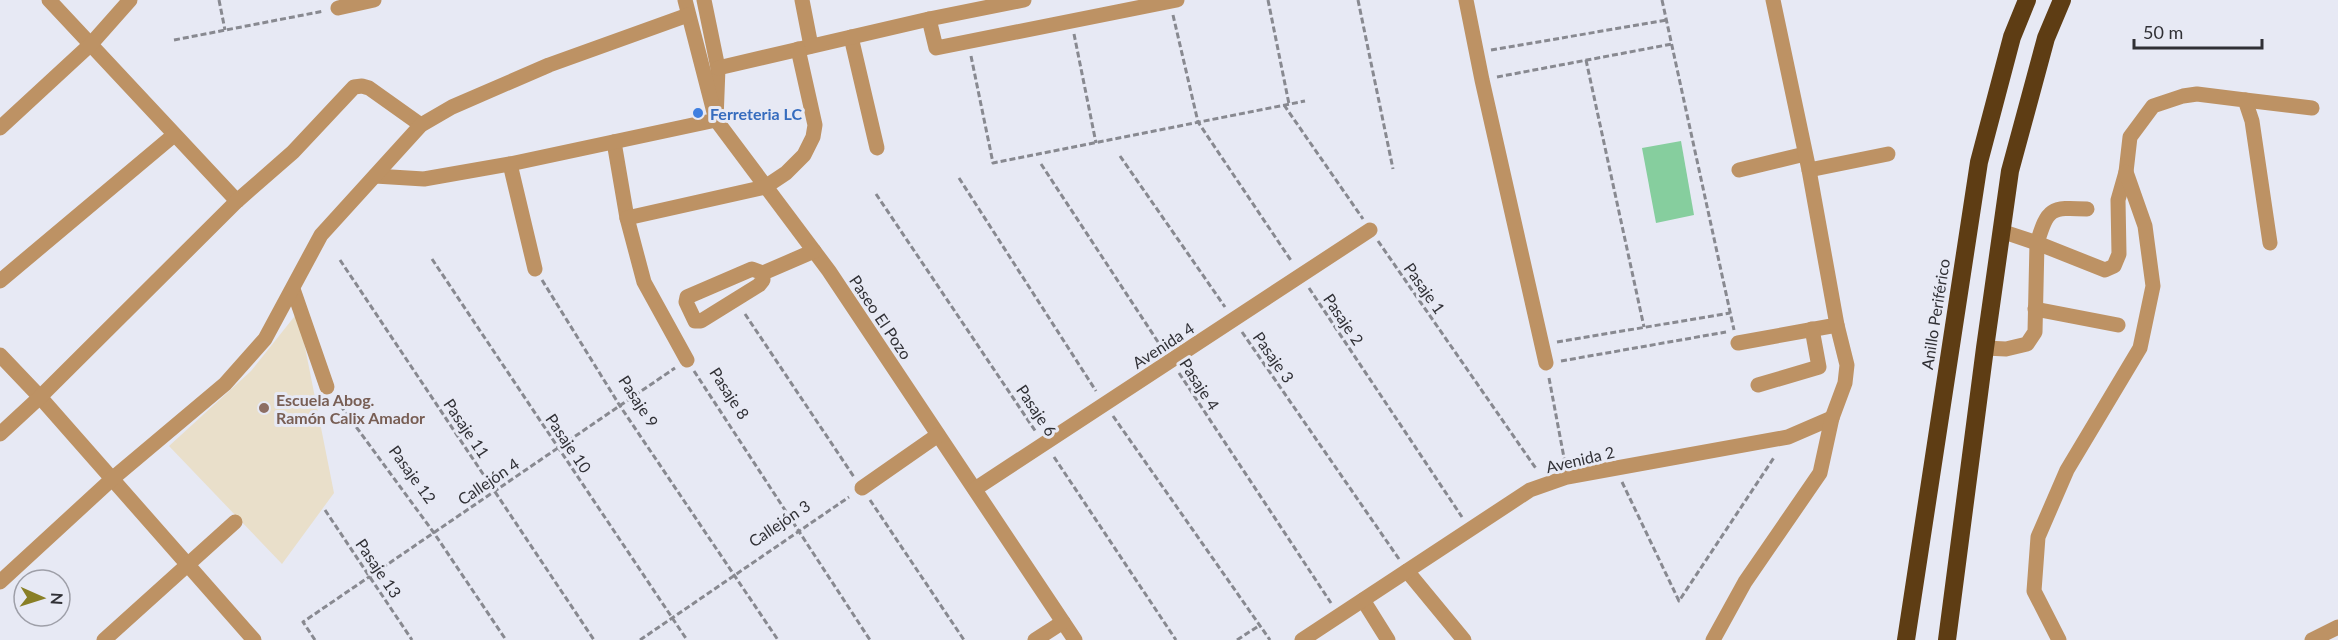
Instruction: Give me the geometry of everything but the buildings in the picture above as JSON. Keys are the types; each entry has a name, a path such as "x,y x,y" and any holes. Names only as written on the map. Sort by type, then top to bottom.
{"highway":[{"name":"Anillo Periférico","path":"1906,640 1979,162 2012,37 2026,0"},
{"path":"1947,640 2010,171 2046,38 2062,0"}],"street":[{"path":"49,0 237,201"},
{"path":"0,128 91,44 130,0"},
{"path":"338,8 374,0"},
{"path":"704,0 718,68 716,120"},
{"path":"627,218 765,187 786,173 804,155 813,137 815,125 804,48 802,0"},
{"path":"718,68 929,19 1024,0"},
{"path":"1466,0 1546,363"},
{"path":"1713,640 1745,582 1820,473 1832,418 1845,383 1847,365 1837,325 1809,170 1773,0"},
{"path":"929,19 936,48 1173,1"},
{"path":"0,582 112,478 225,384 265,339 321,235 421,125 452,107 686,8 716,120"},
{"path":"851,37 877,148"},
{"path":"0,434 237,201 293,152 354,87 369,88 421,125"},
{"path":"2001,231 2104,270 2114,266 2119,254 2118,200 2126,172 2130,137 2153,106 2197,94 2312,108"},
{"path":"2245,100 2252,121 2270,243"},
{"path":"375,176 424,179 510,164 716,120"},
{"name":"Paseo El Pozo","path":"716,120 814,251 1075,640"},
{"path":"0,281 174,135"},
{"name":"Pasaje 8","path":"614,142 627,218 644,282 687,360"},
{"path":"1739,170 1805,154"},
{"path":"1809,170 1888,154"},
{"path":"510,164 535,269"},
{"path":"2059,640 2034,591 2038,537 2067,470 2140,348 2153,286 2145,226 2126,172"},
{"path":"1985,348 2006,349 2027,344 2035,332 2037,243 2044,221 2053,210 2087,209"},
{"name":"Avenida 4","path":"975,489 1371,230"},
{"path":"763,273 763,280 759,285 701,321 695,321 686,302 687,297 752,268 763,273 814,251"},
{"path":"293,289 327,387"},
{"path":"2035,309 2118,325"},
{"path":"1738,343 1837,325"},
{"path":"1758,385 1819,367 1812,329"},
{"path":"0,355 40,397 254,640"},
{"name":"Avenida 2","path":"1302,640 1530,490 1567,477 1788,437 1832,418"},
{"path":"862,488 938,435"},
{"path":"104,640 236,522"},
{"path":"1407,571 1464,640"},
{"path":"1364,600 1388,640"},
{"path":"1035,640 1063,622"},
{"path":"2312,640 2338,627"}],"path":[{"path":"219,0 225,30"},
{"path":"1268,0 1289,104"},
{"path":"1358,0 1393,169"},
{"path":"1567,477 1546,363 1734,331 1662,0"},
{"path":"1173,1 1198,122"},
{"path":"174,40 338,8"},
{"path":"1478,53 1667,20"},
{"path":"1071,21 1096,143"},
{"path":"967,41 993,163 1305,101"},
{"path":"1482,80 1672,44"},
{"path":"1586,60 1644,327"},
{"name":"Pasaje 1","path":"1284,105 1546,484"},
{"name":"Pasaje 2","path":"1198,122 1469,528"},
{"name":"Pasaje 3","path":"1120,156 1407,571"},
{"name":"Pasaje 4","path":"1041,164 1340,616"},
{"name":"Pasaje 6","path":"876,194 1176,640"},
{"name":"Pasaje 10","path":"432,259 687,640"},
{"name":"Pasaje 11","path":"340,260 594,640"},
{"name":"Pasaje 9","path":"535,269 620,406 778,640"},
{"path":"1541,344 1730,313"},
{"name":"Callejón 4","path":"315,640 303,622 687,360"},
{"name":"Pasaje 8","path":"687,360 870,640"},
{"name":"Pasaje 12","path":"327,387 434,533 506,640"},
{"path":"1615,469 1679,600 1788,437"},
{"name":"Callejón 3","path":"640,640 862,488"},
{"name":"Pasaje 13","path":"325,510 412,640"},
{"path":"1237,640 1260,625"}],"shaded area":[{"name":"Escuela Abog. Ramón Calix Amador","path":"298,312 334,493 282,564 169,446 251,371"}],"green space":[{"path":"1681,141 1694,215 1656,223 1642,148"}],"place":[{"name":"Ferreteria LC","path":"698,113"},
{"name":"Escuela Abog. Ramón Calix Amador","path":"264,408"}]}
